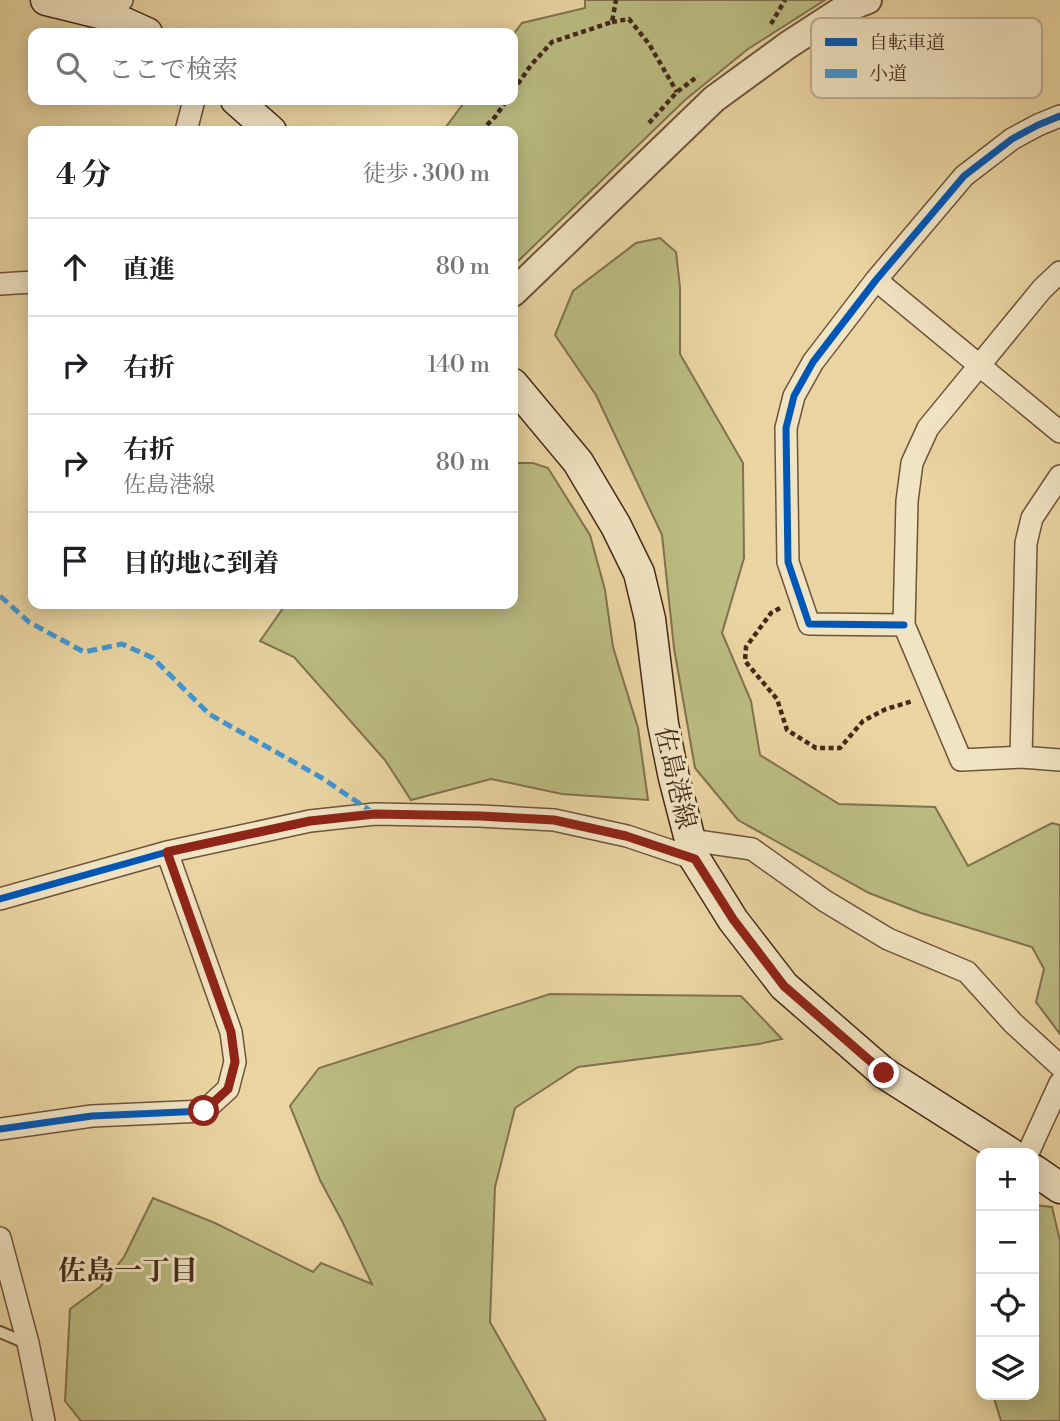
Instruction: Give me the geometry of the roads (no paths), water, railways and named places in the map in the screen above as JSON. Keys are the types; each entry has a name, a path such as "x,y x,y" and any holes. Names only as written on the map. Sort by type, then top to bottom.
{"main road":[{"path":"46,0 114,8 140,28"},
{"path":"242,105 265,126"},
{"name":"佐島港線","path":"518,390 578,463 616,526 639,573 650,619 663,724 692,849 733,919 784,986 884,1073 1002,1148"},
{"path":"1039,1173 1060,1188"}],"street":[{"path":"830,18 868,0"},
{"path":"518,288 714,99 811,30"},
{"path":"187,126 193,105"},
{"path":"904,625 809,624 788,562 786,428 793,396 813,362 876,280 964,176 1012,139 1060,116"},
{"path":"1060,272 1042,289 928,428 912,464 907,501 904,625 961,760 1021,757 1060,760"},
{"path":"876,280 1060,432"},
{"path":"0,284 28,282"},
{"path":"1021,757 1026,543 1032,519 1060,476"},
{"path":"0,900 167,852 310,821 375,814 554,820 692,849 752,849 825,901 888,939 967,972 1013,1023 1060,1066"},
{"path":"0,1129 92,1116 204,1111 228,1089 235,1062 231,1032 167,852"},
{"path":"1030,1148 1060,1083"},
{"path":"0,1238 28,1343 44,1421"}],"lane":[{"path":"0,1332 28,1343"}],"district":[{"name":"佐島一丁目","path":"128,1270"}]}
